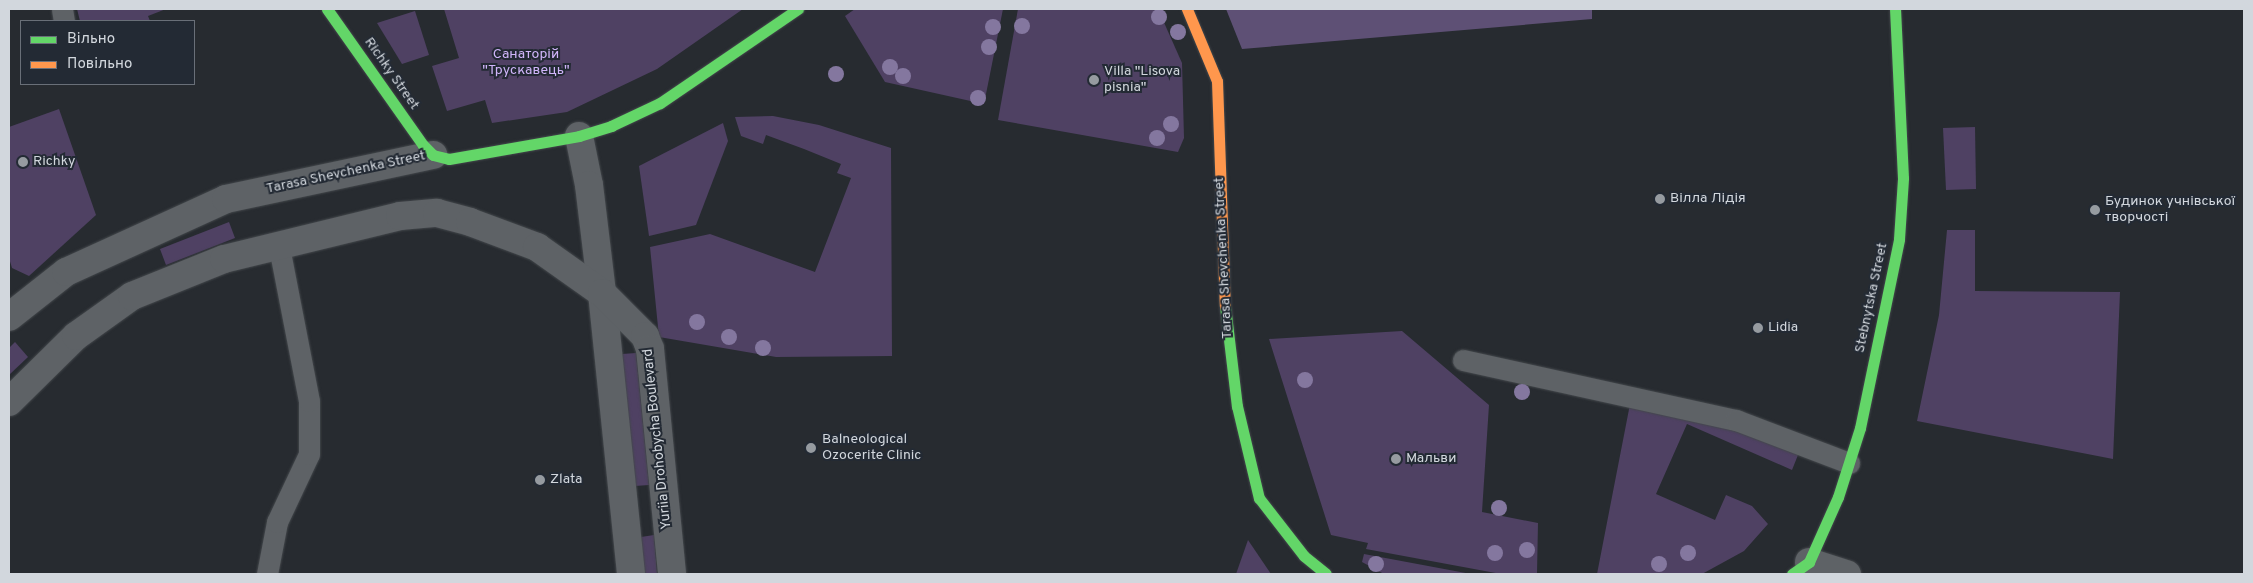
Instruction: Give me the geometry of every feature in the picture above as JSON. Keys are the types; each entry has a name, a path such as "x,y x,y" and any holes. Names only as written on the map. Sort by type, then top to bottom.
{"street":[{"name":"Richky Street","path":"327,9 433,155"},
{"name":"Tarasa Shevchenka Street","path":"9,315 66,272 226,199 433,155 448,159 579,136 611,126 660,103 798,9"},
{"name":"Tarasa Shevchenka Street","path":"1187,9 1217,81 1225,317 1237,406 1259,498 1304,556 1326,574"},
{"name":"Stebnytska Street","path":"1801,568 1838,497 1860,428 1899,240 1903,178 1895,9"},
{"path":"579,136 602,293 631,574"},
{"name":"Yuriia Drohobycha Boulevard","path":"279,247 400,216 437,213 470,222 537,247 602,293 638,327 650,349 672,574"},
{"path":"9,402 76,336 132,296 224,259 279,247"},
{"path":"1801,568 1847,574"}],"lane":[{"path":"266,574 277,522 309,454 309,401 279,247"},
{"path":"1463,360 1736,420 1849,463"}],"green space":[{"path":"77,9 166,9 148,16 150,20 80,20"},
{"name":"Санаторій \"Трускавець\"","path":"444,9 743,9 657,69 567,112 492,123 485,100 447,111 432,66 459,58"},
{"path":"855,9 1003,9 984,104 885,82 845,16"},
{"name":"Villa \"Lisova pisnia\"","path":"1018,9 1158,9 1182,63 1184,138 1178,152 998,120"},
{"path":"415,11 429,55 402,64 377,23"},
{"path":"59,109 96,215 29,276 12,268 9,258 9,127"},
{"path":"773,116 819,125 891,148 892,356 776,357 659,337 650,247 710,234 815,272 851,178 837,173 841,164 804,149 766,135 763,144 741,136 735,117"},
{"path":"723,123 728,141 696,225 649,236 639,166"},
{"path":"1975,127 1976,189 1946,190 1943,128"},
{"path":"229,222 235,238 166,265 160,249"},
{"path":"1947,230 1975,230 1975,291 2120,292 2113,459 1917,421 1939,315"},
{"name":"Мальви","path":"1402,331 1489,405 1482,512 1538,523 1537,574 1501,574 1366,549 1368,543 1331,535 1269,339"},
{"path":"15,342 28,357 9,375 9,348"},
{"path":"636,353 649,485 635,486 622,354"},
{"path":"1631,399 1800,450 1792,470 1687,424 1656,494 1715,520 1726,495 1752,506 1768,524 1744,551 1702,574 1597,574"},
{"path":"654,535 657,574 644,574 641,537"},
{"path":"1248,540 1271,574 1236,574"},
{"path":"1364,554 1471,574 1384,574 1362,562"}],"shaded area":[{"path":"1226,9 1592,9 1592,19 1242,49"}],"traffic: fast":[{"path":"327,9 423,145 433,155 449,159 579,136 611,126 660,103 798,9"},
{"path":"1792,574 1809,562 1838,497 1860,428 1899,239 1903,178 1895,9"},
{"path":"1225,306 1237,406 1259,498 1304,556 1326,574"}],"traffic: slow":[{"path":"1187,9 1217,81 1225,306"}],"place":[{"name":"Villa \"Lisova pisnia\"","path":"1094,80"},
{"name":"Richky","path":"23,162"},
{"name":"Вілла Лідія","path":"1660,199"},
{"name":"Будинок учнівської творчості","path":"2095,210"},
{"name":"Lidia","path":"1758,328"},
{"name":"Balneological Ozocerite Clinic","path":"811,448"},
{"name":"Мальви","path":"1396,459"},
{"name":"Zlata","path":"540,480"}]}
